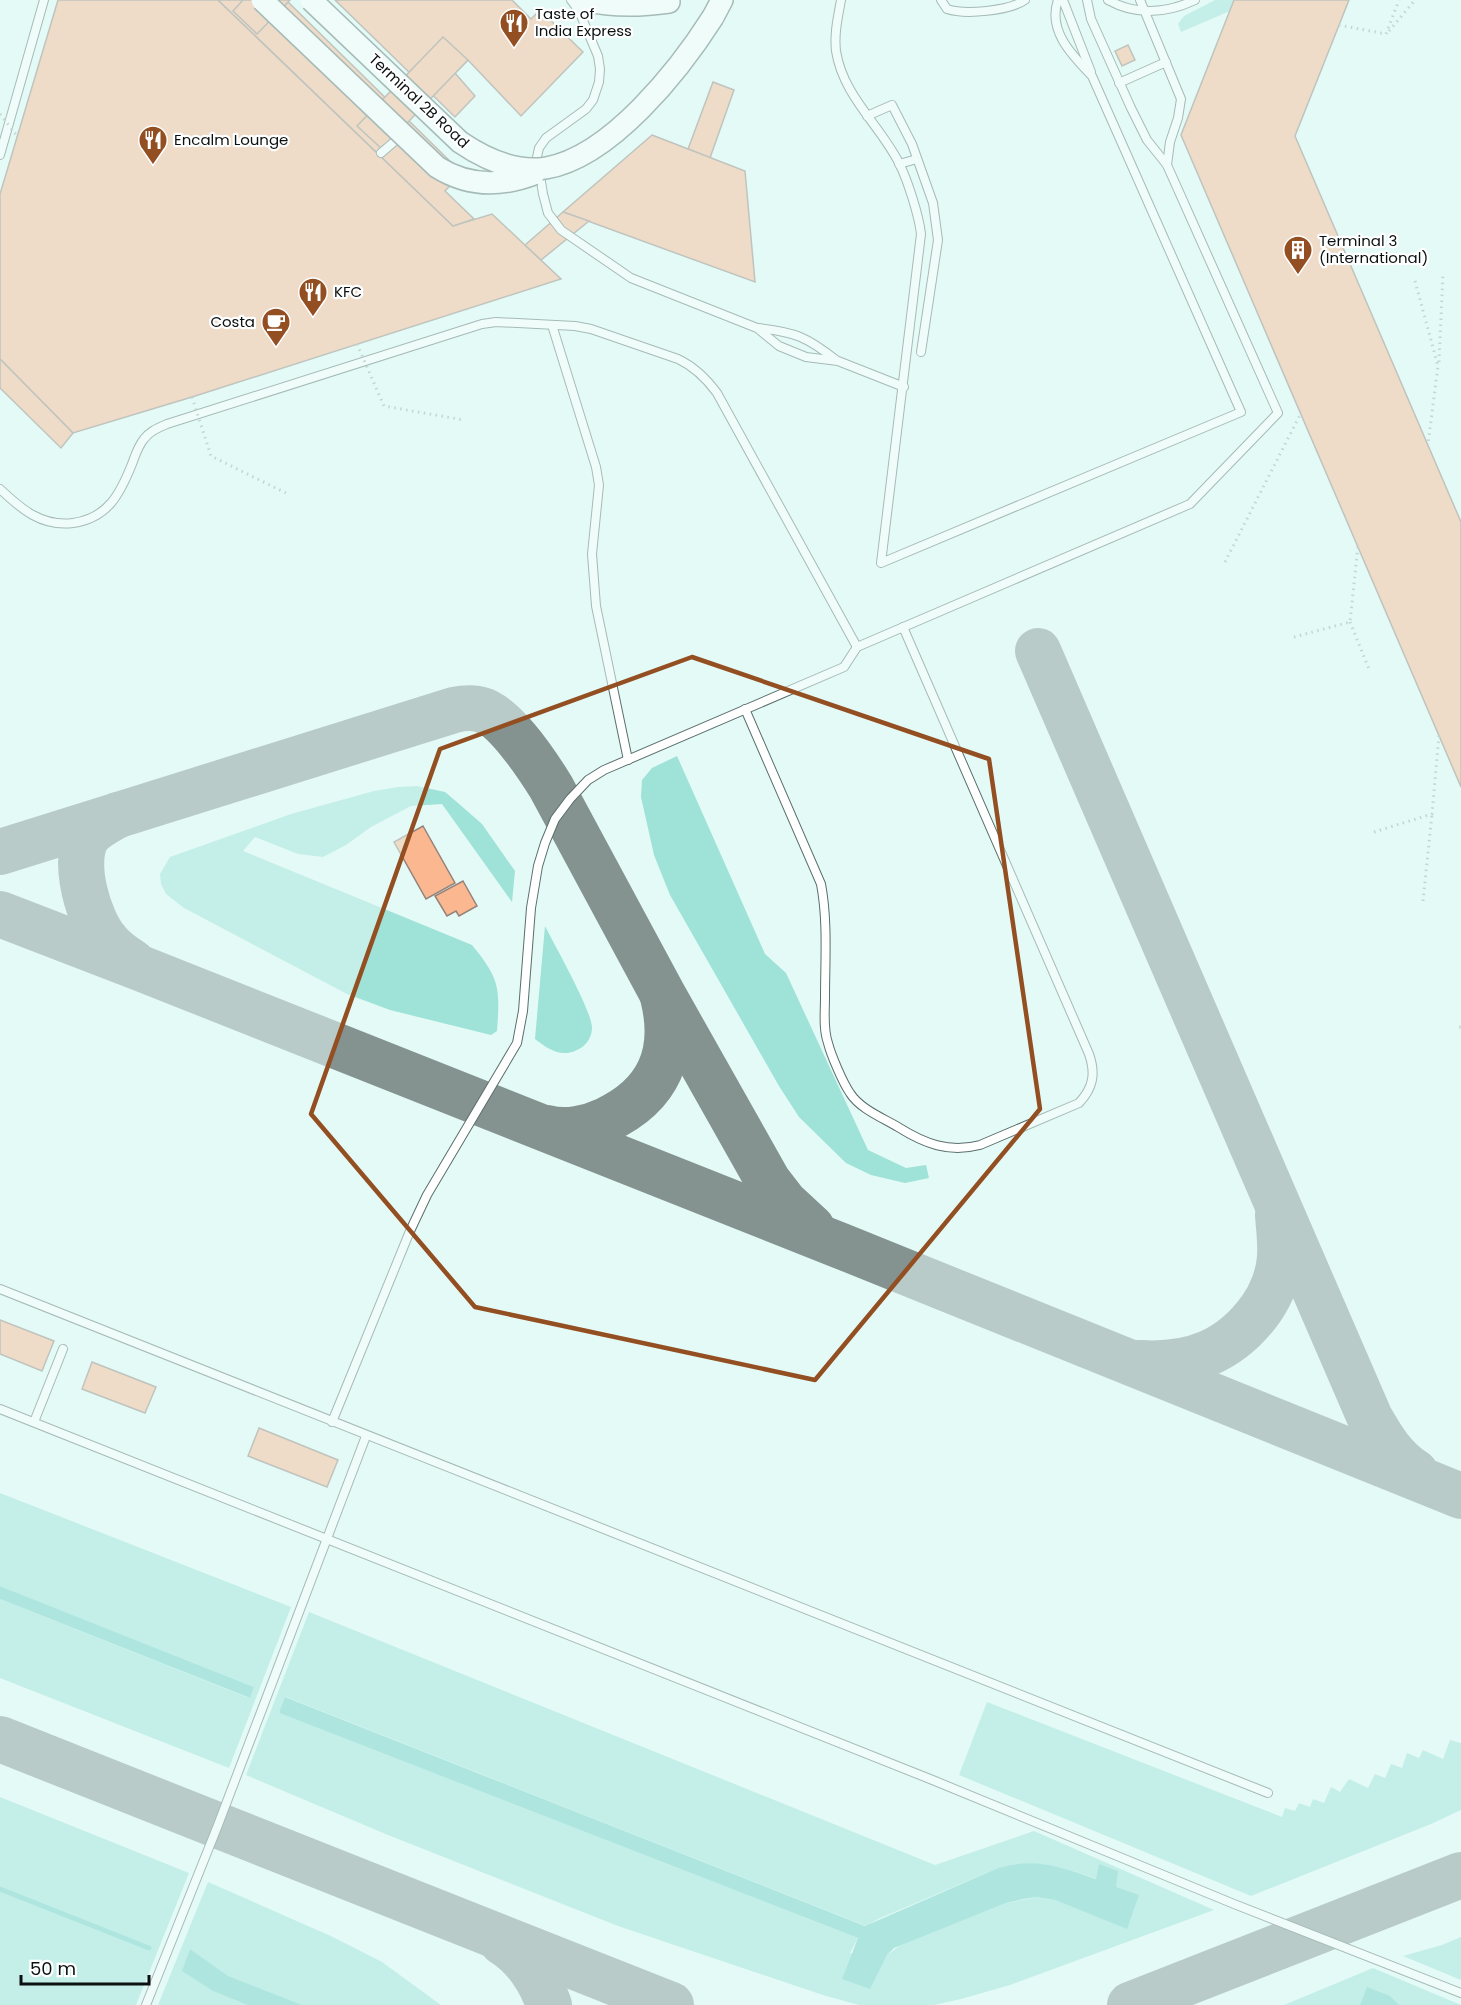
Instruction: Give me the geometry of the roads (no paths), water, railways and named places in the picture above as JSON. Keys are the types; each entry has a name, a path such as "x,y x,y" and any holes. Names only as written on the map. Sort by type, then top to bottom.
{"main road":[{"path":"262,0 437,167 449,175 467,181 487,183 526,177 559,165"},
{"name":"Terminal 2B Road","path":"312,0 460,142 496,162 519,168 544,168 559,165 575,158 623,125 658,93 697,42 718,8"},
{"path":"585,0 610,5 645,5 671,1"},
{"path":"641,0 671,1"}],"lane":[{"path":"0,155 44,0"},
{"path":"571,0 579,11 598,56 599,82 597,93 586,109 546,138 540,148 537,157 548,213 561,230 631,278 757,328 785,331 814,342 838,361"},
{"path":"841,0 835,32 838,62 843,78 899,164 919,221 921,234 881,563 1241,412 1092,76 1063,0"},
{"path":"941,0 947,9 964,12 1006,8 1018,5 1025,0"},
{"path":"1058,0 1054,12 1063,43 1092,76"},
{"path":"332,1422 427,1195 517,1043 523,1011 531,908 538,866 555,819 570,799 588,780 604,770 844,667 857,646 1190,504 1278,413 1167,165 1147,140 1119,83 1091,19 1087,0"},
{"path":"1108,0 1127,8 1144,11 1165,11 1195,0"},
{"path":"1140,0 1181,99 1178,118 1170,142 1167,165"},
{"path":"1119,83 1166,62"},
{"path":"867,116 892,105 917,159 933,203 938,240 921,352"},
{"path":"381,153 403,134"},
{"path":"899,164 917,159"},
{"path":"0,489 18,506 38,519 66,524 93,518 104,512 114,502 141,441 166,423 482,324 496,322 575,326 591,329 678,359 691,365 704,377 717,393 857,646"},
{"path":"552,325 596,467 599,485 592,554 595,597 628,760"},
{"path":"757,328 780,346 793,352 806,357 838,361 904,387"},
{"path":"746,709 821,884 825,904 827,1043 850,1094 862,1105 916,1138 932,1145 957,1149 980,1145 1079,1103 1088,1093 1093,1082 1093,1066 1089,1054 903,627"},
{"path":"0,1289 1268,1793"},
{"path":"34,1422 63,1349"},
{"path":"0,1409 1461,1993"},
{"path":"146,2005 366,1436"}],"waterway":[{"path":"0,1889 149,1948"}],"place":[{"name":"Taste of India Express","path":"514,48"},
{"name":"Encalm Lounge","path":"153,166"},
{"name":"Terminal 3 (International)","path":"1298,276"},
{"name":"KFC","path":"313,318"},
{"name":"Costa","path":"276,348"}]}
